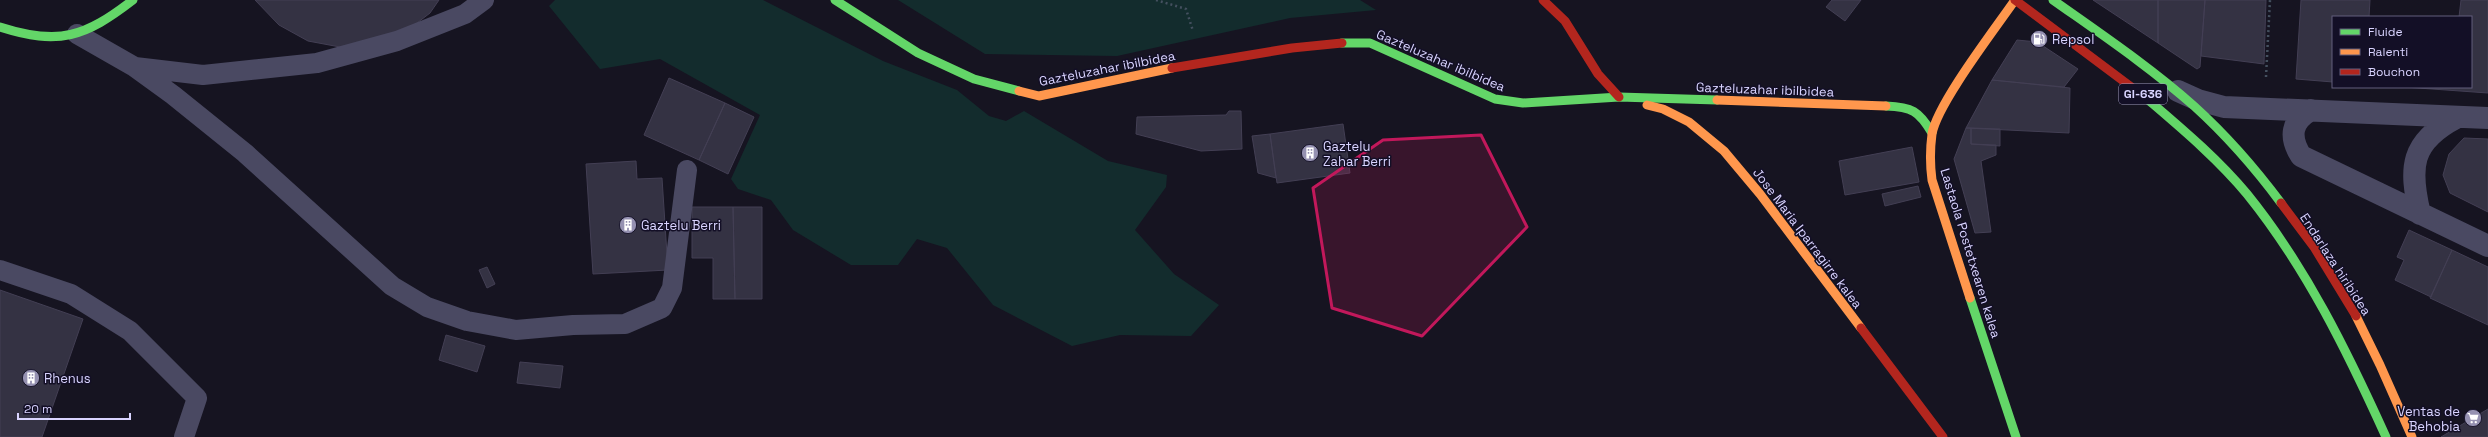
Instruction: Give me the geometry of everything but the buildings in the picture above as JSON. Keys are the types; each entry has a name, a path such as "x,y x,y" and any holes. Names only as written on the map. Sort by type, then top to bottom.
{"street":[{"path":"0,28 16,33 51,37 78,34 133,0"},
{"name":"Gazteluzahar ibilbidea","path":"835,0 918,52 974,79 1039,96 1203,62 1292,48 1349,42 1370,43 1495,99 1523,103 1619,97 1905,107 1922,116 1932,133"},
{"path":"1543,0 1565,21 1598,74 1619,97"},
{"name":"GI-636","path":"2015,0 2136,89 2179,125 2219,164 2256,206 2290,252 2320,300 2347,351 2386,437"},
{"name":"Lastaola Postetxearen kalea","path":"2015,0 1946,102 1932,133 1930,164 1932,180 2016,437"},
{"name":"GI-636","path":"2053,0 2173,89"},
{"path":"2173,89 2198,100 2224,107 2456,118 2488,118"},
{"name":"Endarlaza hiribidea","path":"2173,89 2236,149 2309,241 2341,290 2369,341 2412,437"},
{"name":"Jose Maria Iparragirre kalea","path":"1619,97 1663,109 1689,122 1724,151 1760,194 1943,437"},
{"path":"2311,110 2302,115 2295,124 2292,135 2295,146 2301,156 2488,246"},
{"path":"2420,214 2413,186 2412,171 2416,158 2423,144 2442,125 2456,118"}],"lane":[{"path":"134,66 203,75 317,63 397,41 465,14 484,0"},
{"path":"78,34 134,66 245,152 392,286 427,307 467,322 516,330 573,325 625,324 662,308 672,288 687,170"},
{"path":"0,270 71,294 130,331 197,398 184,437"}],"path":[{"path":"1156,0 1186,9 1203,62"},
{"path":"2264,108 2270,0"}],"highlighted area":[{"path":"1481,135 1527,227 1422,336 1332,308 1313,188 1383,140"}],"green space":[{"path":"555,0 763,0 883,61 957,90 989,116 1006,121 1024,111 1108,161 1167,175 1166,187 1135,230 1174,274 1219,305 1191,336 1120,335 1072,346 993,305 947,248 917,239 898,265 851,265 793,230 771,200 738,189 731,179 760,115 660,59 600,69 549,6"},
{"path":"898,0 1360,0 1376,10 1290,18 1117,56 985,54"}],"traffic: fast":[{"path":"0,27 39,36 55,37 71,34 85,30 100,22 116,13 133,0"},
{"path":"835,0 918,53 974,79 1019,91"},
{"path":"2053,0 2143,64 2194,106 2240,152 2281,203"},
{"path":"1342,43 1370,43 1495,99 1523,103 1619,97 1717,100"},
{"path":"2146,98 2223,168 2247,194 2268,222 2307,280 2356,373 2386,437"},
{"path":"1886,106 1909,109 1919,115 1932,133"},
{"path":"1970,298 2016,437"}],"traffic: slow":[{"path":"1970,298 1932,180 1930,157 1932,134 1944,104 1955,86 2015,0"},
{"path":"1019,91 1039,96 1172,68"},
{"path":"1717,100 1886,106"},
{"path":"1647,105 1663,109 1689,122 1724,151 1760,194 1861,328"},
{"path":"2356,316 2380,365 2412,437"}],"traffic: jam":[{"path":"1543,0 1565,21 1598,74 1619,97"},
{"path":"2015,0 2146,98"},
{"path":"1172,68 1292,48 1342,43"},
{"path":"2281,203 2314,247 2356,316"},
{"path":"1861,328 1943,437"}],"place":[{"name":"Repsol","path":"2039,39"},
{"name":"Gaztelu Zahar Berri","path":"1310,153"},
{"name":"Gaztelu Berri","path":"628,225"},
{"name":"Rhenus","path":"31,378"},
{"name":"Ventas de Behobia","path":"2473,418"}]}
